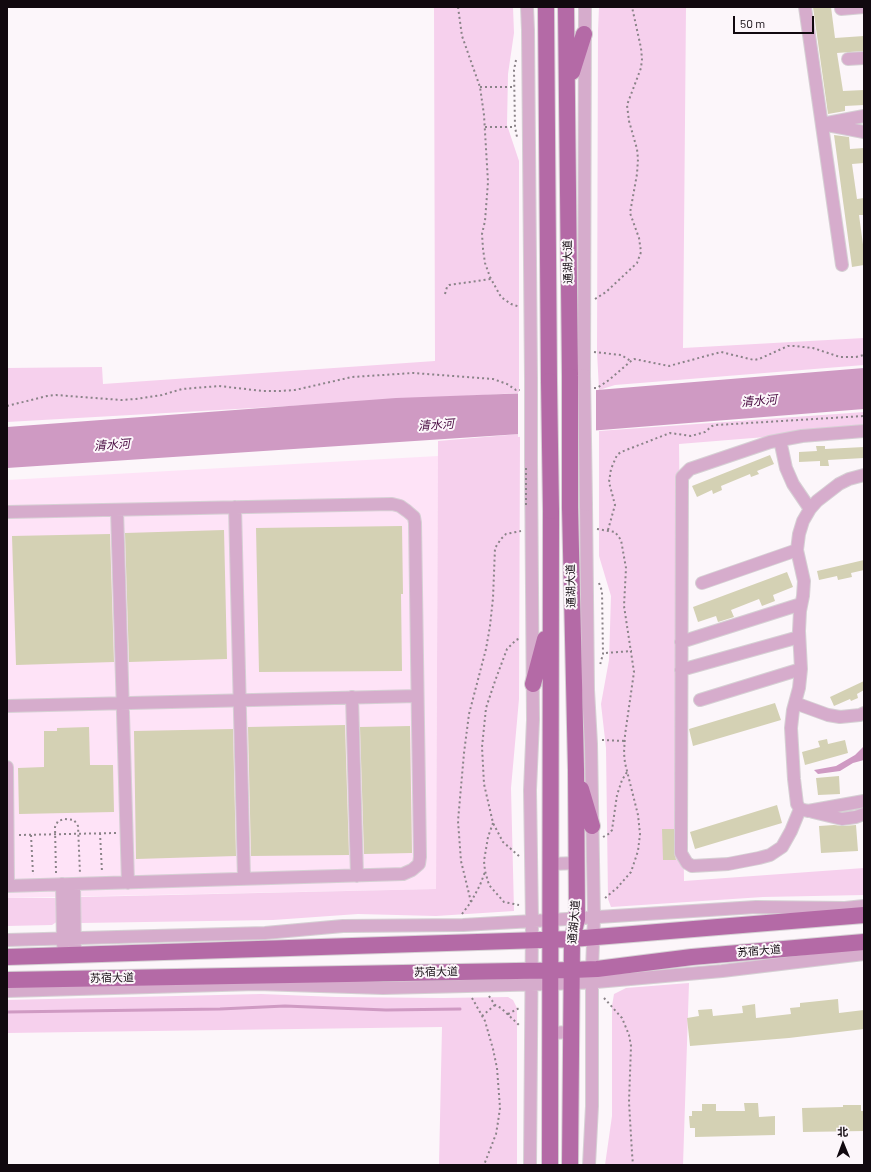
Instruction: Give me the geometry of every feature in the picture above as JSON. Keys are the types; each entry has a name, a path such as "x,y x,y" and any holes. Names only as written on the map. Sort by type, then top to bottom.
{"main road":[{"name":"通湖大道","path":"546,7 551,511 550,1165"},
{"name":"通湖大道","path":"566,7 567,87 577,375 570,507 576,770 577,919 572,940 570,1165"},
{"path":"567,87 584,34"},
{"path":"533,684 551,620"},
{"path":"576,770 595,832"},
{"path":"7,957 572,940 864,915"},
{"name":"苏宿大道","path":"7,980 572,977 592,975 692,957 864,942"}],"street":[{"path":"527,7 533,684 530,790 532,921 530,1165"},
{"path":"584,7 577,375 586,505 588,690 595,832 592,975 592,1106 589,1165"},
{"path":"805,7 842,265"},
{"path":"841,9 864,7"},
{"path":"848,59 864,58"},
{"path":"822,124 864,116"},
{"path":"822,124 864,132"},
{"path":"864,431 802,436 780,440 690,469 682,477 681,853 687,863 692,866 728,864 770,855 782,847 804,810 864,801"},
{"path":"780,440 786,468 793,484 810,509"},
{"path":"864,475 849,479 839,484 817,501 803,521 799,534 797,550 804,581 800,611 799,637 802,669 791,728 797,804 804,810 842,819 864,814"},
{"path":"7,512 392,504 400,506 414,517 419,864 412,870 403,874 128,883 68,879 8,886 7,767"},
{"path":"235,507 244,879"},
{"path":"117,510 128,883"},
{"path":"702,583 797,550"},
{"path":"681,642 801,604"},
{"path":"681,670 799,637"},
{"path":"700,700 802,669"},
{"path":"7,706 417,696"},
{"path":"352,697 357,876"},
{"path":"795,703 822,713 840,717 860,715 864,713"},
{"path":"551,864 576,863"},
{"path":"68,879 70,955"},
{"path":"7,940 265,933 343,926 459,925 594,918 756,906 845,908 864,906"},
{"path":"592,975 722,971 864,954"},
{"path":"7,991 257,984 383,988 481,986 531,978"},
{"path":"551,1033 571,1032"}],"path":[{"path":"458,7 462,36 480,87 485,127 488,182 485,222 482,234 485,263 501,297 511,304 524,309"},
{"path":"591,302 616,284 637,263 641,252 639,238 630,213 637,174 638,159 627,105 641,68 642,59 632,7"},
{"path":"480,87 514,87"},
{"path":"485,127 515,127"},
{"path":"445,294 446,287 449,285 491,278"},
{"path":"590,388 597,388 634,360 669,366 721,352 754,360 788,346 814,348 840,357 856,357 864,355"},
{"path":"591,352 617,354 631,361"},
{"path":"7,406 56,395 121,400 162,395 182,389 219,386 263,391 295,390 352,377 413,373 493,379 507,384 516,390 524,390"},
{"path":"608,530 614,505 609,482 611,469 617,455 621,452 670,433 691,436 705,432 712,426 716,425 864,416"},
{"path":"592,529 615,532 621,540 624,555 626,568 624,606 634,672 624,753 627,772 638,815 640,834 638,851 631,872 606,898 599,901"},
{"path":"471,902 461,861 458,821 469,714 486,649 490,626 493,598 495,548 506,534 526,530"},
{"path":"519,856 503,842 493,823 484,784 482,747 486,708 495,681 508,649 516,640 522,638"},
{"path":"606,653 632,651"},
{"path":"597,740 625,741"},
{"path":"595,832 610,833 612,830 617,795 622,780 627,772"},
{"path":"65,819 74,820 78,826 80,873 68,879 56,874 55,827 58,821 65,819"},
{"path":"459,925 464,911 471,902 485,872 486,850 493,823"},
{"path":"100,833 102,873"},
{"path":"8,835 126,833"},
{"path":"31,835 33,874 41,874"},
{"path":"485,872 489,885 501,900 509,904 519,905"},
{"path":"68,879 80,873"},
{"path":"464,986 482,1016 493,1049 497,1068 500,1108 496,1134 484,1165"},
{"path":"481,986 495,1005 501,1008 522,1027"},
{"path":"604,998 622,1018 629,1035 631,1046 629,1102 633,1165"},
{"path":"482,1016 495,1005"},
{"path":"508,1014 521,1006"}],"shaded area":[{"path":"434,7 513,7 514,33 508,74 507,125 519,161 519,393 7,422 7,368 102,367 103,384 435,361"},
{"path":"599,7 686,7 683,348 864,338 864,365 615,385 599,390 597,352"},
{"path":"864,412 864,429 679,444 684,881 864,868 864,895 763,897 611,907 608,899 606,748 601,704 609,660 611,596 599,556 599,431"},
{"path":"520,434 519,699 511,788 514,911 436,916 358,914 273,920 81,923 81,897 436,889 438,441"},
{"path":"438,456 436,889 7,898 7,480"},
{"path":"7,898 57,898 58,921 52,925 7,926"},
{"path":"689,983 683,1165 605,1165 612,1116 612,1006 614,994 626,988"},
{"path":"261,994 336,997 508,997 513,1000 517,1008 517,1165 439,1165 442,1027 7,1033 7,1000"}],"water":[{"name":"清水河","path":"864,368 864,409 576,432 520,434 7,468 7,427 396,398 585,391"},
{"path":"864,746 864,760 853,763 840,771 818,774 814,770 836,766 855,755"}],"pier":[{"path":"596,388 596,432 518,437 518,392"}],"building":[{"path":"813,7 831,7 835,38 864,36 864,51 837,53 843,91 864,90 864,105 845,106 845,111 828,114"},
{"path":"834,135 849,137 850,149 864,148 864,163 852,164 857,199 864,198 864,215 859,215 864,252 864,265 852,267"},
{"path":"816,446 825,446 825,449 864,447 864,458 828,460 829,466 820,466 820,461 799,462 799,452 817,451"},
{"path":"770,455 774,464 757,471 759,474 751,477 750,474 721,486 722,490 713,494 712,490 697,497 692,486"},
{"path":"402,526 402,671 259,672 256,528"},
{"path":"224,530 227,659 129,662 125,533"},
{"path":"110,534 114,662 16,665 12,536"},
{"path":"864,560 864,570 851,573 852,577 838,580 837,576 819,580 817,571"},
{"path":"787,572 793,587 773,595 775,601 762,606 759,599 731,610 734,617 718,622 716,616 698,622 693,607"},
{"path":"864,681 864,690 857,694 858,698 851,701 850,699 834,706 830,697"},
{"path":"775,703 781,720 693,746 689,729"},
{"path":"345,725 349,855 251,856 248,727"},
{"path":"410,726 412,853 364,854 360,727"},
{"path":"89,727 90,765 113,765 114,812 19,814 18,768 44,767 44,731 57,731 57,728"},
{"path":"233,729 236,856 136,859 134,731"},
{"path":"827,739 828,744 845,740 848,753 805,765 802,752 820,747 818,741"},
{"path":"839,776 840,794 818,795 816,778"},
{"path":"777,805 782,823 695,849 690,832"},
{"path":"856,825 858,851 821,853 819,826"},
{"path":"662,829 674,829 674,853 676,860 663,860"},
{"path":"838,999 839,1013 864,1010 864,1029 789,1038 690,1046 687,1018 699,1016 698,1010 712,1009 713,1016 743,1013 742,1006 755,1004 756,1018 791,1014 790,1008 800,1007 800,1003"},
{"path":"744,1103 758,1103 759,1117 775,1116 775,1135 695,1137 695,1128 690,1128 689,1116 692,1116 692,1111 702,1111 702,1104 716,1104 716,1111 745,1111"},
{"path":"843,1105 861,1105 861,1111 864,1111 864,1131 803,1132 802,1108 843,1107"}],"waterway":[{"path":"7,1012 220,1009 285,1006 386,1010 460,1009"}]}
